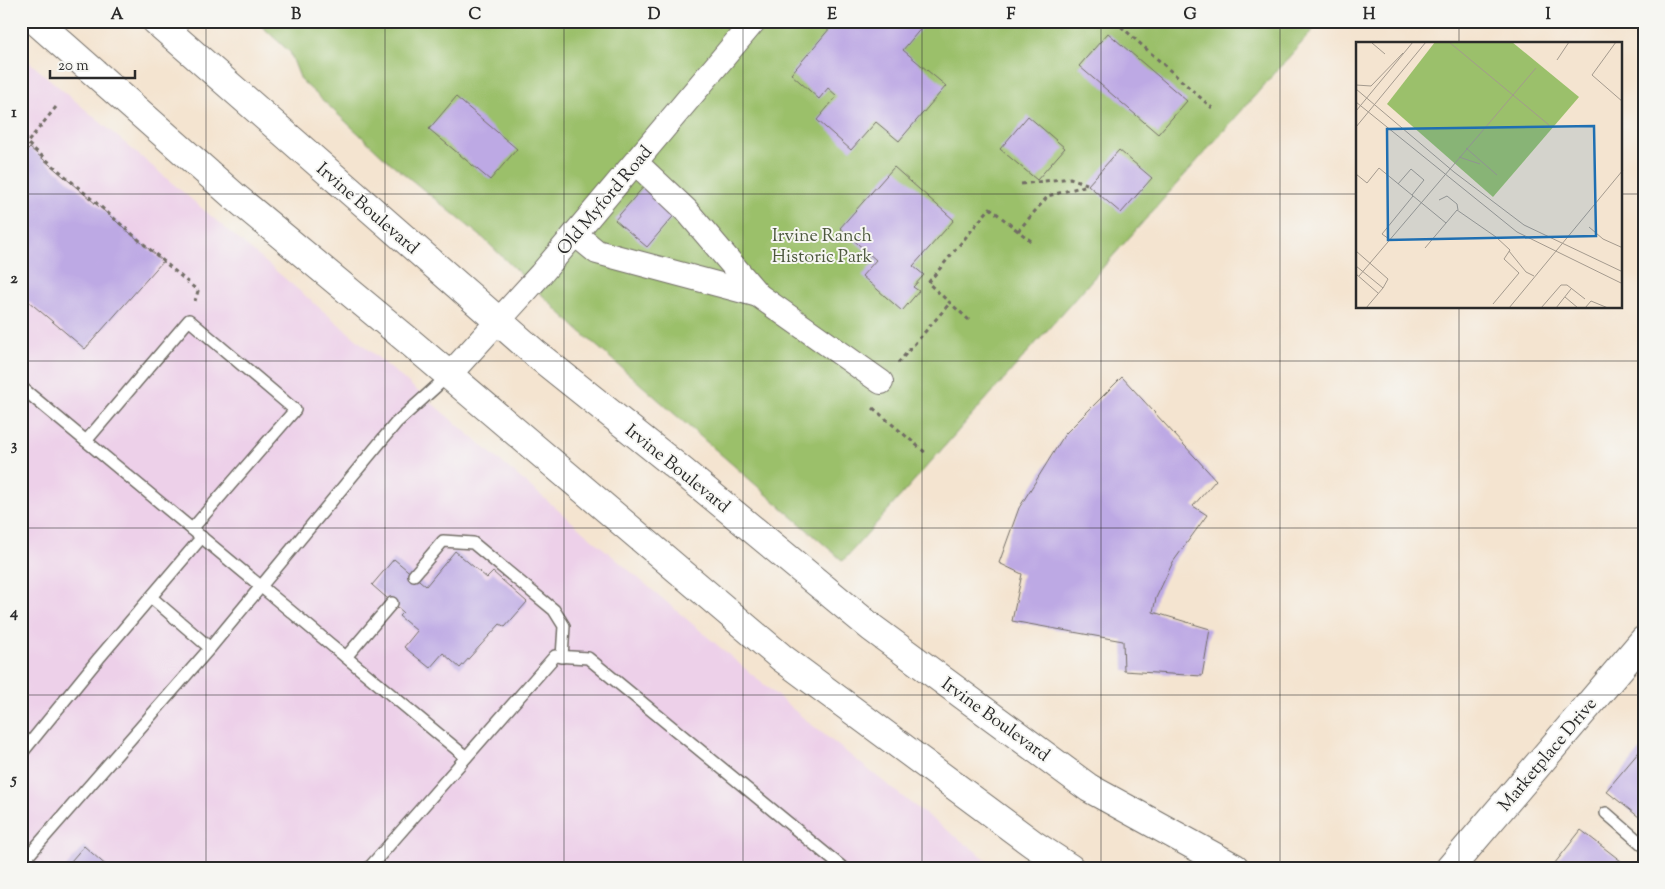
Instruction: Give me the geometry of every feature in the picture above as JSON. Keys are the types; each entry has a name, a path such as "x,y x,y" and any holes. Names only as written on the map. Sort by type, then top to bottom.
{"main road":[{"path":"36,21 234,196 449,375 782,658 1033,844 1070,868"},
{"name":"Irvine Boulevard","path":"156,21 498,322 872,628 1089,788 1235,868"},
{"name":"Marketplace Drive","path":"1450,868 1644,640"}],"street":[{"name":"Old Myford Road","path":"449,375 541,274 754,21"},
{"path":"636,163 686,210 758,295 881,382"},
{"path":"575,234 597,252 758,295"}],"lane":[{"path":"86,441 189,320 295,410 192,529"},
{"path":"21,864 210,648 396,423 449,375"},
{"path":"21,387 466,757"},
{"path":"21,754 202,538"},
{"path":"414,575 443,541 473,543 554,610 564,626 562,657"},
{"path":"152,598 210,648"},
{"path":"346,657 392,603"},
{"path":"369,868 555,656 588,658 843,868"},
{"path":"1606,813 1644,846"}],"path":[{"path":"1115,21 1212,108"},
{"path":"27,143 56,107"},
{"path":"21,138 198,291 189,320"},
{"path":"1018,231 1048,196 1088,184 1070,178 1021,184"},
{"path":"969,320 928,283 990,208 1031,241"},
{"path":"927,454 865,401 950,303"}],"shaded area":[{"path":"21,55 807,721 908,801 998,868 21,868"}],"green space":[{"name":"Irvine Ranch Historic Park","path":"256,21 1321,21 843,561 575,327 483,238 387,160 301,80 290,52"}],"building":[{"path":"836,21 927,21 903,50 946,86 899,141 876,122 851,150 817,120 837,96 828,88 819,99 791,74"},
{"path":"1108,33 1187,101 1158,134 1079,66"},
{"path":"456,97 517,149 490,180 429,129"},
{"path":"1028,116 1065,148 1037,180 1000,149"},
{"path":"21,145 28,150 30,148 163,261 85,349 21,295"},
{"path":"1119,150 1152,178 1121,213 1088,185"},
{"path":"894,167 954,220 913,266 924,275 913,287 919,291 902,311 862,276 876,260 840,228"},
{"path":"645,185 677,212 647,247 615,220"},
{"path":"1122,377 1216,480 1193,506 1207,515 1173,562 1156,598 1153,612 1210,629 1202,676 1124,671 1123,641 1012,621 1022,574 999,563 1019,508 1065,434"},
{"path":"455,551 487,578 493,572 527,602 505,627 500,624 460,668 443,653 430,668 404,647 417,631 399,616 403,612 372,585 394,559 426,586"},
{"path":"1644,746 1644,821 1606,791"},
{"path":"1581,830 1630,868 1551,868"},
{"path":"84,846 109,868 65,868"}]}
